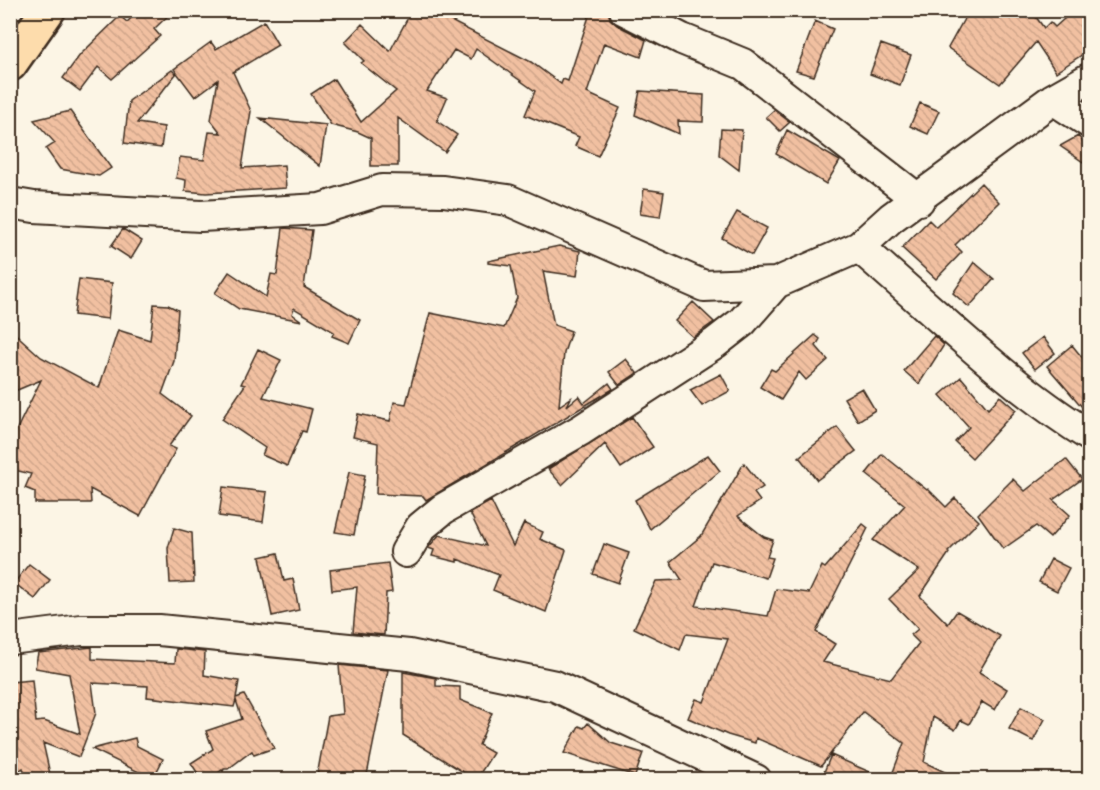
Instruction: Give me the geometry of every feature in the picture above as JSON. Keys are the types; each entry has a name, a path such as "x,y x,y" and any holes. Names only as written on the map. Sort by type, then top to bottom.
{"main road":[{"path":"10,64 48,10"}],"street":[{"path":"625,10 682,39 743,64 919,200"},
{"path":"10,202 34,207 201,216 320,209 382,190 443,191 508,200 704,286 776,283 860,247 891,218 919,200 1053,99 1089,78"},
{"path":"1053,99 1089,123"},
{"path":"860,247 1013,380 1064,420 1089,436"},
{"path":"406,552 421,527 443,509 581,430 715,343 742,322 776,283"},
{"path":"10,639 81,630 159,630 409,655 555,686 756,780"}],"building":[{"path":"140,10 174,10 154,29 160,36 112,79 98,67 80,91 63,78 80,55 120,16 127,22"},
{"path":"412,10 447,10 443,17 531,62 561,84 563,79 568,81 591,10 608,10 610,19 617,25 646,40 641,57 604,43 587,93 620,108 598,156 575,146 579,137 525,115 535,91 476,49 471,59 454,50 427,91 447,98 437,121 457,135 445,152 398,118 398,166 371,166 371,138 331,125 311,94 334,79 361,122 396,91 361,63 364,61 345,42 362,24 390,51"},
{"path":"969,10 1031,10 1044,28 1050,22 1055,27 1074,10 1084,10 1089,17 1089,50 1056,72 1036,42 1000,84 948,48"},
{"path":"264,21 278,45 233,72 251,111 242,168 284,165 286,188 206,193 185,191 186,180 176,178 180,157 204,160 209,132 221,133 211,120 218,80 195,97 174,69 211,42 216,49"},
{"path":"815,21 833,29 814,76 796,71"},
{"path":"881,44 911,55 900,85 870,74"},
{"path":"172,70 176,74 137,123 164,127 161,148 124,143 129,101"},
{"path":"640,91 704,95 703,122 678,121 679,134 635,115"},
{"path":"920,103 939,111 928,134 910,126"},
{"path":"774,110 790,122 780,131 766,117"},
{"path":"70,111 111,168 99,176 60,169 46,149 55,143 34,120"},
{"path":"260,118 326,125 320,166"},
{"path":"721,129 742,130 739,170 719,155"},
{"path":"787,130 840,161 826,184 776,154"},
{"path":"1078,136 1089,149 1089,166 1060,146"},
{"path":"981,183 999,202 955,245 962,252 936,279 902,248 929,220 936,227"},
{"path":"644,189 664,192 660,217 640,214"},
{"path":"737,212 767,228 752,255 722,238"},
{"path":"283,228 312,230 304,287 360,320 349,343 332,336 334,332 294,308 292,314 302,321 239,309 215,293 229,272 266,297 271,274 277,275"},
{"path":"123,229 142,241 131,259 111,246"},
{"path":"559,246 580,251 577,276 543,271 554,325 571,331 564,353 559,406 571,398 567,406 579,396 584,403 609,383 613,389 426,500 423,496 376,494 378,443 353,437 358,414 390,421 394,402 406,404 430,313 504,328 517,298 511,266 488,263 488,261"},
{"path":"974,262 994,279 969,307 953,293"},
{"path":"79,279 112,283 108,319 74,315"},
{"path":"693,302 714,322 693,337 675,321"},
{"path":"154,304 168,305 178,310 174,361 162,394 191,416 169,446 176,449 140,516 90,489 91,503 35,503 35,492 25,488 31,474 10,469 10,443 41,380 10,393 10,329 41,357 99,388 118,330 150,340"},
{"path":"815,335 820,339 816,346 828,360 806,380 799,372 781,400 760,387 771,369 775,371"},
{"path":"934,336 944,345 919,384 904,371"},
{"path":"1043,337 1055,353 1035,369 1022,353"},
{"path":"1072,345 1089,366 1089,415 1047,366"},
{"path":"258,349 281,360 263,397 312,409 306,432 302,431 287,466 262,455 265,448 222,419 245,385 241,384"},
{"path":"626,359 637,373 619,385 609,372"},
{"path":"721,374 730,391 702,406 690,390"},
{"path":"961,377 988,409 1000,396 1016,410 972,458 955,442 969,427 940,395"},
{"path":"862,388 875,410 858,421 844,398"},
{"path":"632,417 653,447 621,468 605,444 562,485 548,469"},
{"path":"837,427 856,451 817,480 799,457"},
{"path":"882,454 928,489 946,507 955,498 979,521 948,552 920,596 948,624 957,611 1000,636 979,672 1007,689 995,710 982,702 969,724 961,720 955,730 933,717 924,762 961,780 890,780 904,743 863,712 821,766 756,738 755,743 728,735 688,718 696,699 704,702 728,639 686,634 680,650 634,628 656,581 682,580 670,562 701,536 744,463 763,487 754,493 760,501 738,516 764,537 773,540 767,557 773,558 766,578 712,562 696,606 768,616 776,589 809,593 822,566 825,568 863,524 868,528 816,632 835,644 823,662 891,679 919,643 911,635 918,629 889,599 919,570 873,540 905,505 866,474"},
{"path":"708,455 720,471 650,529 635,500"},
{"path":"1066,459 1082,479 1053,500 1070,515 1050,538 1036,526 1003,549 978,514 1013,479 1025,491"},
{"path":"349,472 365,475 354,535 335,532"},
{"path":"223,487 267,492 263,522 219,516"},
{"path":"491,501 513,546 524,523 543,532 540,539 566,550 546,612 493,590 499,575 457,559 457,562 432,556 434,550 428,548 439,535 486,546 470,513"},
{"path":"174,528 192,533 194,582 170,583 168,548"},
{"path":"604,544 629,553 618,583 593,574"},
{"path":"278,553 284,581 293,579 299,610 272,616 260,557"},
{"path":"1051,559 1069,568 1057,591 1039,582"},
{"path":"388,563 392,592 386,593 384,635 353,632 357,587 332,590 330,570"},
{"path":"29,564 50,580 35,599 14,583"},
{"path":"92,647 92,659 175,663 176,649 205,652 204,675 239,681 236,698 244,695 274,748 254,755 252,751 228,769 224,769 223,772 222,770 209,780 202,780 191,763 213,749 206,731 242,719 236,700 234,707 147,697 148,686 92,683 96,713 79,757 43,743 50,774 26,779 23,768 10,777 10,682 32,680 36,722 44,721 80,734 69,674 35,668 38,653"},
{"path":"339,665 388,670 366,780 336,780 317,776 328,716 343,714"},
{"path":"403,672 436,678 436,686 460,687 460,700 492,713 479,745 493,753 476,780 403,735"},
{"path":"1021,707 1045,719 1033,741 1009,729"},
{"path":"588,723 611,743 643,753 635,776 564,753 579,726 584,728"},
{"path":"135,738 137,746 163,759 153,779 92,749"},
{"path":"831,755 888,780 842,780 824,772"}]}
